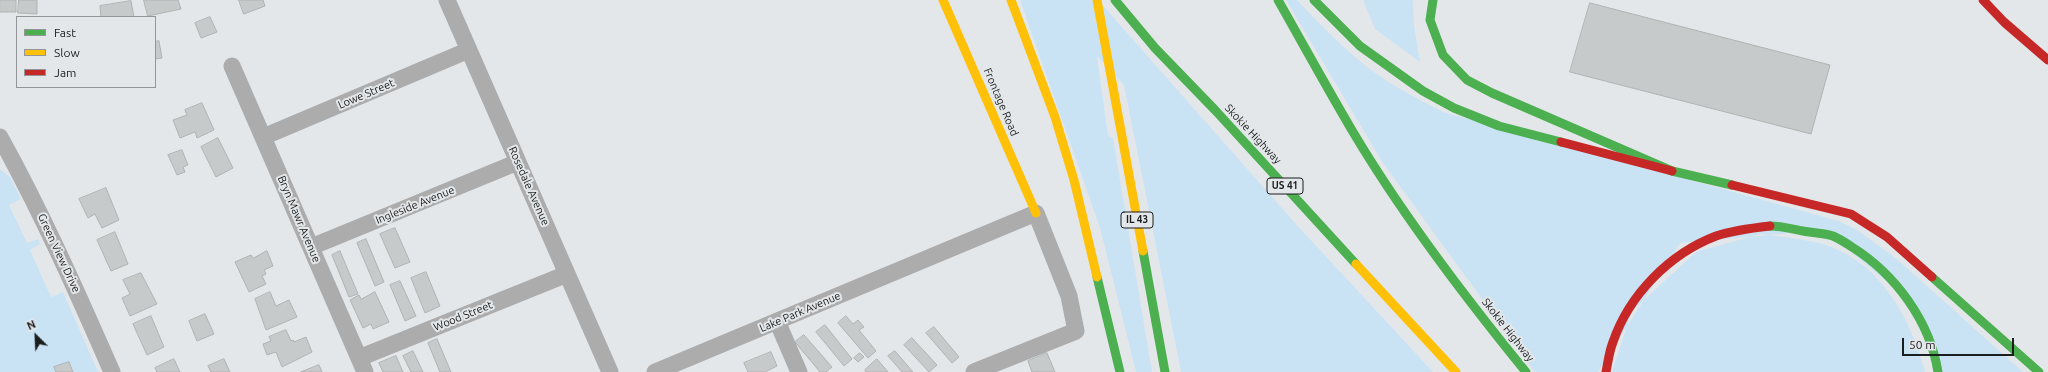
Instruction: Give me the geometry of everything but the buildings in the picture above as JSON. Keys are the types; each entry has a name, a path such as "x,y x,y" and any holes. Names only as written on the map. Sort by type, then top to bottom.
{"main road":[{"name":"Frontage Road","path":"943,0 1036,213"},
{"path":"1010,0 1056,117 1074,180 1118,361 1119,372"},
{"name":"IL 43","path":"1097,0 1165,372"},
{"name":"Skokie Highway","path":"1115,0 1155,48 1215,110 1456,372"},
{"name":"Skokie Highway","path":"1278,0 1353,132 1395,197 1497,337 1526,372"},
{"path":"1314,0 1360,46 1423,91 1454,108 1498,126 1672,172 1851,214 1887,237 2039,372"},
{"path":"1433,0 1430,20 1443,55 1467,80 1492,93 1672,172"},
{"path":"1983,0 2004,22 2048,60"},
{"path":"1606,372 1617,328 1631,304 1652,277 1668,263 1692,248 1717,237 1744,230 1776,226 1834,236 1857,249 1887,272 1911,305 1925,331 1938,372"}],"street":[{"name":"Rosedale Avenue","path":"447,0 610,372"},
{"name":"Lowe Street","path":"263,137 469,50"},
{"name":"Bryn Mawr Avenue","path":"232,66 362,365"},
{"name":"Green View Drive","path":"3,147 66,266 112,372"},
{"name":"Ingleside Avenue","path":"311,247 518,162"},
{"name":"Lake Park Avenue","path":"655,372 680,367 777,321 1036,213"},
{"path":"974,372 1076,331 1069,296 1036,213"},
{"name":"Wood Street","path":"362,365 567,274"},
{"path":"777,321 799,372"}],"shaded area":[{"path":"1020,0 1098,0 1295,223 1433,372 1181,372 1124,85 1097,56 1108,136 1113,138 1152,372 1136,372 1100,228"},
{"path":"1286,0 1297,0 1344,47 1370,69 1408,94 1443,112 1839,221 1859,231 1898,260 2023,372 1940,372 1918,308 1825,230 1680,243 1598,372 1535,372 1383,163"},
{"path":"1363,0 1413,0 1414,25 1420,62 1375,29"},
{"path":"0,169 10,177 21,199 9,205 27,243 38,239 40,244 30,250 51,297 63,292 98,372 0,372"},
{"path":"1760,234 1804,240 1829,246 1848,255 1865,267 1892,297 1903,315 1912,333 1925,372 1612,372 1632,311 1696,252"}],"traffic: fast":[{"path":"1115,0 1155,48 1215,110 1356,264"},
{"path":"1278,0 1353,132 1392,194 1457,285 1526,372"},
{"path":"1314,0 1360,46 1423,91 1454,108 1499,126 1561,142"},
{"path":"1433,0 1430,20 1443,55 1467,80 1492,93 1672,171 1732,185"},
{"path":"1770,226 1833,236 1868,258 1896,285 1919,317 1934,353 1938,372"},
{"path":"1143,251 1165,372"},
{"path":"1097,277 1120,372"},
{"path":"1932,277 2039,372"}],"traffic: slow":[{"path":"943,0 1036,213"},
{"path":"1011,0 1055,117 1074,180 1097,277"},
{"path":"1097,0 1143,251"},
{"path":"1356,264 1456,372"}],"traffic: jam":[{"path":"1983,0 2004,22 2048,60"},
{"path":"1561,142 1672,171"},
{"path":"1732,185 1851,214 1887,237 1932,277"},
{"path":"1606,372 1612,346 1620,325 1629,308 1653,278 1667,265 1682,254 1716,236 1750,228 1770,226"}]}
